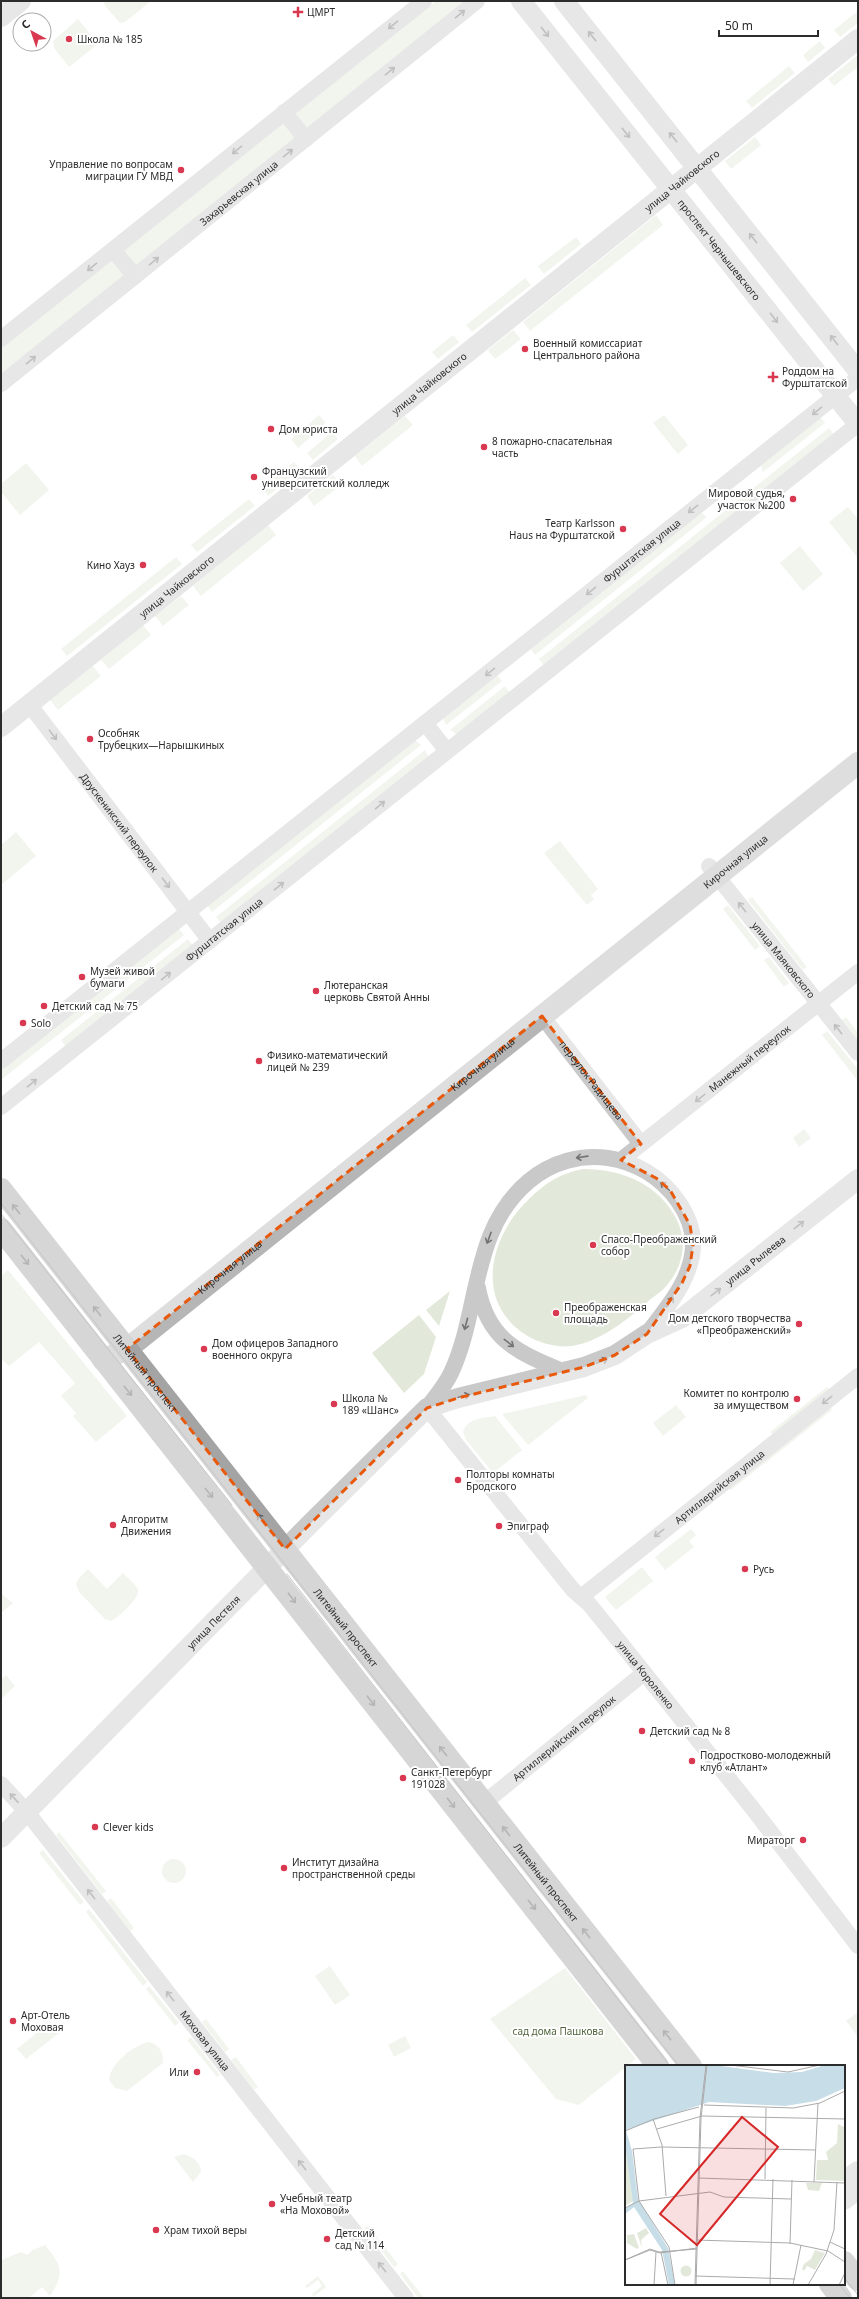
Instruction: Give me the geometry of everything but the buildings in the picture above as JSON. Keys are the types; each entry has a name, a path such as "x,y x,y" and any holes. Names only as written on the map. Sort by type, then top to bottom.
{"main road":[{"name":"Кирочная улица","path":"103,1360 542,1016 858,746"},
{"name":"Кирочная улица","path":"124,1345 713,871 858,763"},
{"name":"Литейный проспект","path":"1,1189 690,2065"},
{"path":"1,1229 268,1567 657,2065"},
{"path":"845,2263 858,2280"},
{"path":"831,2285 841,2298"}],"street":[{"path":"1,17 21,1"},
{"path":"1,339 424,1"},
{"name":"Захарьевская улица","path":"1,384 477,1"},
{"name":"проспект Чернышевского","path":"521,1 858,424"},
{"path":"564,1 858,371"},
{"name":"улица Чайковского","path":"1,727 858,39"},
{"path":"284,112 306,139"},
{"path":"113,250 135,276"},
{"name":"Фурштатская улица","path":"1,1061 858,378"},
{"name":"Фурштатская улица","path":"1,1107 858,424"},
{"name":"Друскеникский переулок","path":"29,704 210,941"},
{"path":"425,724 447,751"},
{"name":"улица Маяковского","path":"713,871 858,1054"},
{"name":"Манежный переулок","path":"641,1144 858,972"},
{"name":"переулок Радищева","path":"542,1016 641,1144"},
{"path":"621,1160 641,1144"},
{"path":"586,1156 621,1160 656,1178 670,1190 682,1207 690,1225 693,1245 690,1266 672,1299 647,1334 615,1355 564,1372 458,1398 427,1408 451,1374 477,1287 485,1249 494,1224 505,1206 530,1180 546,1169 563,1161 586,1156"},
{"name":"улица Рылеева","path":"647,1334 682,1318 858,1179"},
{"path":"477,1287 482,1309 503,1339 528,1356 564,1372"},
{"name":"Артиллерийская улица","path":"581,1596 858,1376"},
{"name":"улица Пестеля","path":"1,1838 285,1549 427,1408"},
{"name":"улица Короленко","path":"427,1408 589,1604 752,1809 858,1946"},
{"name":"Артиллерийский переулок","path":"484,1804 644,1673"},
{"name":"Моховая улица","path":"1,1784 27,1812 406,2298"},
{"path":"845,2180 858,2171"},
{"path":"845,2199 858,2189"}],"highlighted area":[{"path":"542,1016 641,1144 621,1160 656,1178 670,1190 690,1225 693,1245 690,1266 682,1283 647,1334 615,1355 584,1367 458,1398 427,1408 285,1549 127,1349"}],"green space":[{"path":"104,1 151,1 125,22 120,23 105,6"},
{"path":"436,1 466,1 1,376 1,347"},
{"path":"858,11 858,23 840,37 834,30"},
{"path":"78,19 98,44 69,67 54,48 53,41"},
{"path":"820,41 825,48 808,62 803,55"},
{"path":"858,55 858,67 834,86 828,79"},
{"path":"789,66 795,73 752,108 746,101"},
{"path":"755,137 761,145 731,169 725,161"},
{"path":"656,215 663,225 530,331 523,322"},
{"path":"576,237 581,244 544,274 538,266"},
{"path":"525,278 531,285 472,332 466,325"},
{"path":"513,330 521,339 495,359 488,350"},
{"path":"453,335 459,342 438,359 432,352"},
{"path":"319,415 325,422 324,425 298,448 291,439"},
{"path":"664,415 688,445 678,454 653,423"},
{"path":"819,415 825,423 763,472 760,463"},
{"path":"405,416 413,425 362,466 355,456"},
{"path":"829,428 835,436 545,667 539,659"},
{"path":"332,432 338,439 313,460 307,453"},
{"path":"294,462 300,470 268,496 262,488"},
{"path":"26,463 49,490 20,515 1,492 1,484"},
{"path":"333,475 341,485 314,506 307,496"},
{"path":"249,499 255,506 197,552 191,545"},
{"path":"848,507 858,519 858,558 829,522"},
{"path":"699,511 707,517 535,655 529,647"},
{"path":"268,525 276,535 201,596 193,586"},
{"path":"800,546 823,574 803,591 780,563"},
{"path":"176,557 182,564 67,656 61,649"},
{"path":"181,596 189,605 163,626 155,616"},
{"path":"143,625 151,635 109,669 101,660"},
{"path":"93,666 101,676 58,710 50,700"},
{"path":"495,673 502,681 446,725 443,718"},
{"path":"505,686 511,694 457,735 450,730"},
{"path":"415,740 421,745 212,912 206,904"},
{"path":"425,750 429,757 222,924 216,917"},
{"path":"16,832 36,856 1,885 1,845"},
{"path":"560,841 598,889 591,895 594,899 587,905 544,853"},
{"path":"752,897 807,967 803,970 748,900"},
{"path":"728,905 760,946 755,950 723,909"},
{"path":"178,927 184,935 1,1080 1,1068"},
{"path":"188,939 194,947 67,1048 61,1040"},
{"path":"769,957 789,983 784,987 764,960"},
{"path":"846,1017 858,1033 858,1040 842,1020"},
{"path":"827,1031 858,1069 858,1081 822,1035"},
{"path":"804,1129 811,1138 799,1147 793,1138"},
{"path":"583,1169 612,1172 638,1181 650,1188 669,1207 677,1220 682,1235 682,1257 675,1274 669,1282 646,1304 640,1312 638,1310 623,1322 590,1341 572,1346 554,1346 531,1338 509,1321 499,1305 493,1287 493,1268 497,1249 505,1231 516,1214 529,1199 541,1188 560,1176"},
{"path":"8,1270 127,1416 96,1442 73,1416 76,1413 61,1396 75,1383 39,1342 9,1366 1,1358 1,1276"},
{"path":"450,1291 439,1326 426,1310"},
{"path":"419,1315 436,1337 424,1374 404,1393 372,1353"},
{"path":"827,1387 830,1390 773,1435 770,1432"},
{"path":"586,1395 588,1398 528,1445 502,1414"},
{"path":"676,1405 686,1417 663,1436 653,1423"},
{"path":"830,1407 832,1410 731,1490 728,1487"},
{"path":"495,1416 522,1450 493,1473 466,1440 463,1432 465,1427 472,1421"},
{"path":"691,1529 696,1535 689,1541 694,1547 665,1570 655,1557"},
{"path":"642,1567 653,1581 616,1610 605,1597"},
{"path":"88,1569 107,1589 123,1573 134,1583 138,1590 138,1594 132,1603 111,1621 105,1619 79,1592 76,1584 79,1578"},
{"path":"1,1594 13,1603 1,1613"},
{"path":"6,1675 15,1686 1,1699 1,1680"},
{"path":"59,1832 106,1891 102,1894 56,1835"},
{"path":"43,1850 84,1902 80,1905 39,1853"},
{"path":"174,1859 179,1860 185,1866 185,1876 179,1882 174,1883 169,1882 163,1876 162,1871 163,1866 169,1860"},
{"path":"111,1898 134,1928 130,1931 107,1901"},
{"path":"89,1909 147,1982 143,1986 86,1912"},
{"path":"330,1966 350,1995 335,2005 315,1976"},
{"name":"сад дома Пашкова","path":"565,1968 636,2059 629,2065 625,2065 625,2068 579,2105 556,2099 490,2019"},
{"path":"149,1986 179,2023 175,2026 146,1989"},
{"path":"858,2012 858,2037 846,2021"},
{"path":"206,2019 229,2049 225,2052 202,2022"},
{"path":"50,2022 59,2033 26,2059 17,2049"},
{"path":"405,2036 411,2048 394,2057 388,2045"},
{"path":"191,2037 220,2075 217,2077 187,2040"},
{"path":"149,2042 156,2045 160,2050 163,2063 127,2091 115,2088 109,2080 113,2068 123,2056 136,2047"},
{"path":"236,2057 258,2087 254,2090 231,2060"},
{"path":"183,2154 190,2156 198,2162 201,2168 201,2172 193,2182 174,2157"},
{"path":"368,2226 398,2264 394,2267 364,2228"},
{"path":"45,2245 55,2258 60,2270 58,2282 50,2296 42,2287 29,2298 1,2298 1,2260 21,2252 27,2255 33,2250"},
{"path":"403,2271 424,2298 418,2298 400,2274"},
{"path":"318,2276 326,2287 313,2297 312,2294 322,2286 318,2280 307,2288 305,2286"}],"tram line":[{"path":"1,1203 678,2065"},
{"path":"1,1214 232,1505"},
{"path":"287,1574 669,2065"},
{"path":"845,2278 858,2295"},
{"path":"840,2285 850,2298"}],"place":[{"name":"ЦМРТ","path":"298,12"},
{"name":"Школа № 185","path":"69,39"},
{"name":"Управление по вопросам миграции ГУ МВД","path":"181,170"},
{"name":"Военный комиссариат Центрального района","path":"525,349"},
{"name":"Роддом на Фурштатской","path":"773,377"},
{"name":"Дом юриста","path":"271,429"},
{"name":"8 пожарно-спасательная часть","path":"484,447"},
{"name":"Французский университетский колледж","path":"254,477"},
{"name":"Мировой судья, участок №200","path":"793,499"},
{"name":"Театр Karlsson Haus на Фурштатской","path":"623,529"},
{"name":"Кино Хауз","path":"143,565"},
{"name":"Особняк Трубецких—Нарышкиных","path":"90,739"},
{"name":"Музей живой бумаги","path":"82,977"},
{"name":"Лютеранская церковь Святой Анны","path":"316,991"},
{"name":"Детский сад № 75","path":"44,1006"},
{"name":"Solo","path":"23,1023"},
{"name":"Физико-математический лицей № 239","path":"259,1061"},
{"name":"Спасо-Преображенский собор","path":"593,1245"},
{"name":"Преображенская площадь","path":"556,1313"},
{"name":"Дом детского творчества «Преображенский»","path":"799,1324"},
{"name":"Дом офицеров Западного военного округа","path":"204,1349"},
{"name":"Комитет по контролю за имуществом","path":"797,1399"},
{"name":"Школа № 189 «Шанс»","path":"334,1404"},
{"name":"Полторы комнаты Бродского","path":"458,1480"},
{"name":"Алгоритм Движения","path":"113,1525"},
{"name":"Эпиграф","path":"499,1526"},
{"name":"Русь","path":"745,1569"},
{"name":"Детский сад № 8","path":"642,1731"},
{"name":"Подростково-молодежный клуб «Атлант»","path":"692,1761"},
{"name":"Санкт-Петербург 191028","path":"403,1778"},
{"name":"Clever kids","path":"95,1827"},
{"name":"Мираторг","path":"803,1840"},
{"name":"Институт дизайна пространственной среды","path":"284,1868"},
{"name":"Арт-Отель Моховая","path":"13,2021"},
{"name":"Или","path":"197,2072"},
{"name":"Учебный театр «На Моховой»","path":"272,2204"},
{"name":"Храм тихой веры","path":"156,2230"},
{"name":"Детский сад № 114","path":"327,2239"}]}
